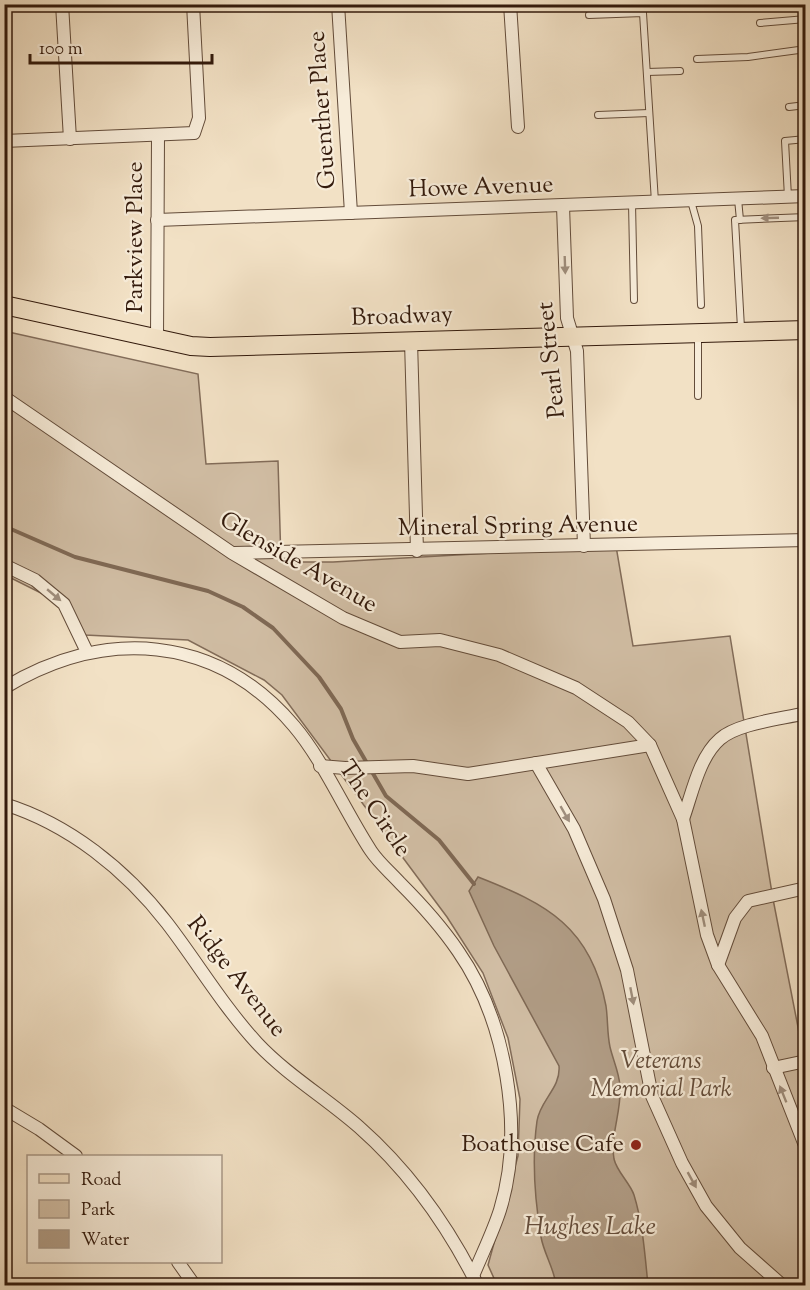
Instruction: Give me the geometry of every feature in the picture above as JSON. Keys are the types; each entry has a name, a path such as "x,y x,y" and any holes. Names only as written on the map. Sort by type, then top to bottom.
{"main road":[{"name":"Broadway","path":"4,305 157,339 210,347 804,328"}],"street":[{"path":"62,4 70,139"},
{"path":"4,141 194,133 198,124 193,4"},
{"name":"Guenther Place","path":"338,4 351,213"},
{"path":"510,4 518,127"},
{"name":"Parkview Place","path":"157,339 158,136"},
{"name":"Howe Avenue","path":"157,220 806,196"},
{"name":"Pearl Street","path":"563,206 567,318 576,351 584,546"},
{"path":"411,341 417,551"},
{"name":"Glenside Avenue","path":"4,397 232,553 343,618 400,642 440,640 500,655 543,672 602,704 628,722 650,745 683,819 707,935 718,965 762,1036 806,1148"},
{"name":"Mineral Spring Avenue","path":"232,553 417,551 806,540"},
{"path":"4,565 35,580 64,604 87,652"},
{"name":"The Circle","path":"4,688 44,666 87,652 139,647 159,649 181,653 229,672 250,685 278,708 296,727 373,854 430,914 460,953 486,1004 495,1029 508,1085 510,1142 500,1209 476,1281"},
{"path":"683,819 705,760 722,737 748,727 806,713"},
{"path":"320,765 413,766 468,774 650,745"},
{"path":"536,763 574,829 604,899 627,970 652,1096 682,1163 706,1206 740,1248 783,1286"},
{"name":"Ridge Avenue","path":"4,804 58,828 102,857 135,884 167,923 236,1019 257,1043 357,1125 405,1173 440,1221 476,1281"},
{"path":"718,965 735,918 748,901 806,888"},
{"path":"773,1068 806,1061"},
{"path":"4,1108 39,1129 75,1155"},
{"path":"179,1263 195,1286"}],"lane":[{"path":"589,15 643,13 655,202"},
{"path":"760,23 806,19"},
{"path":"697,59 748,57 806,50"},
{"path":"647,72 680,71"},
{"path":"789,107 806,105"},
{"path":"598,115 649,113"},
{"path":"788,197 785,141 806,139"},
{"path":"738,199 741,331"},
{"path":"691,201 698,226 701,305"},
{"path":"632,203 634,300"},
{"path":"737,220 806,217"},
{"path":"698,332 698,396"},
{"path":"806,413 802,421 806,432"}],"green space":[{"name":"Veterans Memorial Park","path":"4,331 198,374 206,464 278,461 281,562 333,562 616,546 633,646 730,636 773,899 805,1063 805,1285 497,1285 488,1265 518,1156 520,1099 508,1038 483,973 447,917 282,695 264,680 188,640 85,635 57,601 5,575"}],"water":[{"name":"Hughes Lake","path":"478,877 525,897 562,922 589,956 599,979 606,1006 608,1037 620,1086 614,1159 632,1191 640,1217 648,1285 556,1285 541,1237 534,1164 537,1121 557,1081 559,1066 494,946 469,891"}],"waterway":[{"path":"4,526 75,557 208,591 243,607 273,628 319,677 341,709 353,739 386,796 439,840 474,884"}],"place":[{"name":"Boathouse Cafe","path":"636,1145"}]}
